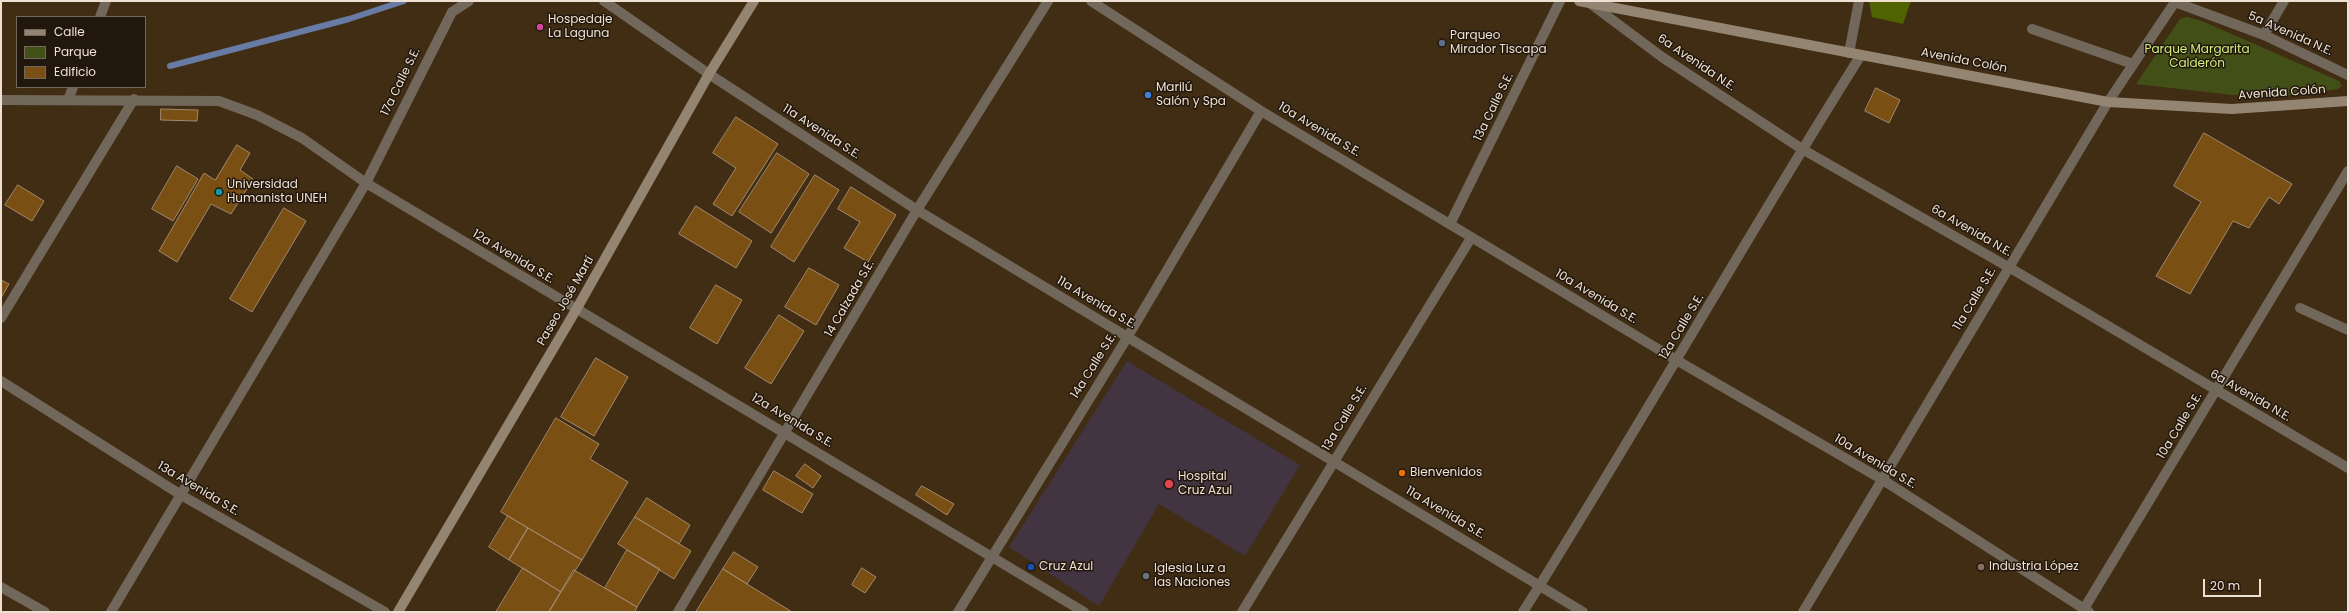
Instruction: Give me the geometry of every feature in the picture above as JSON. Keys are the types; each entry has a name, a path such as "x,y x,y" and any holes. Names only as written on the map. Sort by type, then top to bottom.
{"main road":[{"name":"Paseo José Martí","path":"398,612 576,310 709,74 754,1"},
{"name":"Avenida Colón","path":"1580,1 2108,102 2232,110 2348,101"}],"street":[{"path":"100,16 106,1"},
{"name":"17a Calle S.E.","path":"111,612 366,183 452,12 469,1"},
{"name":"11a Avenida S.E.","path":"604,1 709,74 917,210 1583,612"},
{"name":"14 Calzada S.E.","path":"678,612 786,433 917,210 1048,1"},
{"name":"10a Avenida S.E.","path":"1091,1 1261,111 1678,361 1883,480 2085,611"},
{"name":"13a Calle S.E.","path":"1450,224 1560,1"},
{"path":"1849,53 1859,1"},
{"name":"5a Avenida N.E.","path":"2175,1 2264,35 2348,75"},
{"name":"11a Calle S.E.","path":"1803,612 2108,102 2175,1"},
{"path":"2264,35 2284,1"},
{"name":"6a Avenida N.E.","path":"1590,4 1662,57 1802,149 2009,267 2216,392 2348,468"},
{"path":"2032,29 2133,64"},
{"name":"12a Calle S.E.","path":"1523,612 1678,361 1802,149 1861,55"},
{"path":"68,100 73,88"},
{"path":"1,318 134,99"},
{"name":"12a Avenida S.E.","path":"1,100 134,99 219,101 257,114 302,138 366,183 576,310 786,433 1084,612"},
{"name":"14a Calle S.E.","path":"958,612 991,556 1127,338 1261,111"},
{"name":"10a Calle S.E.","path":"2085,611 2348,171"},
{"name":"13a Calle S.E.","path":"1242,612 1471,238"},
{"path":"2300,308 2348,330"},
{"name":"13a Avenida S.E.","path":"1,381 181,495 385,612"},
{"path":"1,586 45,612"}],"shaded area":[{"name":"Hospital Cruz Azul","path":"1127,361 1300,465 1245,556 1159,504 1099,606 1009,547"}],"green space":[{"path":"1869,1 1911,1 1903,24 1872,17"},
{"name":"Parque Margarita Calderón","path":"2187,17 2202,21 2339,81 2342,86 2338,89 2283,96 2233,95 2136,84 2180,19"}],"building":[{"path":"1876,88 1900,100 1889,123 1865,111"},
{"path":"161,109 198,110 197,121 161,120"},
{"path":"736,117 778,144 732,216 713,204 736,168 713,153"},
{"path":"2204,133 2292,184 2279,204 2269,197 2249,228 2233,221 2190,294 2156,276 2201,202 2174,186"},
{"name":"Universidad Humanista UNEH","path":"237,145 250,153 240,170 253,179 231,214 211,204 177,262 159,251 204,173 215,180"},
{"path":"777,153 809,174 771,233 739,212"},
{"name":"Universidad Humanista UNEH","path":"177,166 198,179 173,221 152,209"},
{"path":"815,175 839,190 794,262 771,247"},
{"path":"18,185 44,201 32,221 5,205"},
{"path":"851,187 896,215 868,262 844,248 860,222 838,209"},
{"path":"696,206 752,241 736,268 679,234"},
{"path":"284,208 306,221 252,312 230,299"},
{"path":"809,268 839,285 816,325 785,307"},
{"path":"1,280 9,284 1,298"},
{"path":"716,285 742,300 717,344 690,328"},
{"path":"779,315 804,331 771,384 745,368"},
{"path":"596,358 628,377 594,436 561,417"},
{"path":"556,418 599,444 590,459 628,482 582,560 501,512"},
{"path":"805,464 821,476 813,488 796,476"},
{"path":"774,471 813,494 802,513 763,490"},
{"path":"922,486 954,504 947,515 916,495"},
{"path":"647,498 690,525 679,544 635,517"},
{"path":"508,516 528,528 509,560 489,547"},
{"path":"635,517 691,551 674,579 618,544"},
{"path":"528,528 582,560 561,592 509,560"},
{"path":"627,550 660,569 637,607 605,588"},
{"path":"734,552 758,567 747,584 723,569"},
{"path":"523,568 561,592 549,612 496,612"},
{"path":"862,568 876,577 865,593 852,585"},
{"path":"723,569 747,584 792,612 696,612"},
{"path":"574,570 637,607 635,612 549,612"}],"waterway":[{"path":"170,66 349,19 404,1"}],"place":[{"name":"Hospedaje La Laguna","path":"540,27"},
{"name":"Parqueo Mirador Tiscapa","path":"1442,43"},
{"name":"Marilú Salón y Spa","path":"1148,95"},
{"name":"Universidad Humanista UNEH","path":"219,192"},
{"name":"Bienvenidos","path":"1402,473"},
{"name":"Hospital Cruz Azul","path":"1169,484"},
{"name":"Cruz Azul","path":"1031,567"},
{"name":"Industria López","path":"1981,567"},
{"name":"Iglesia Luz a las Naciones","path":"1146,576"}]}
